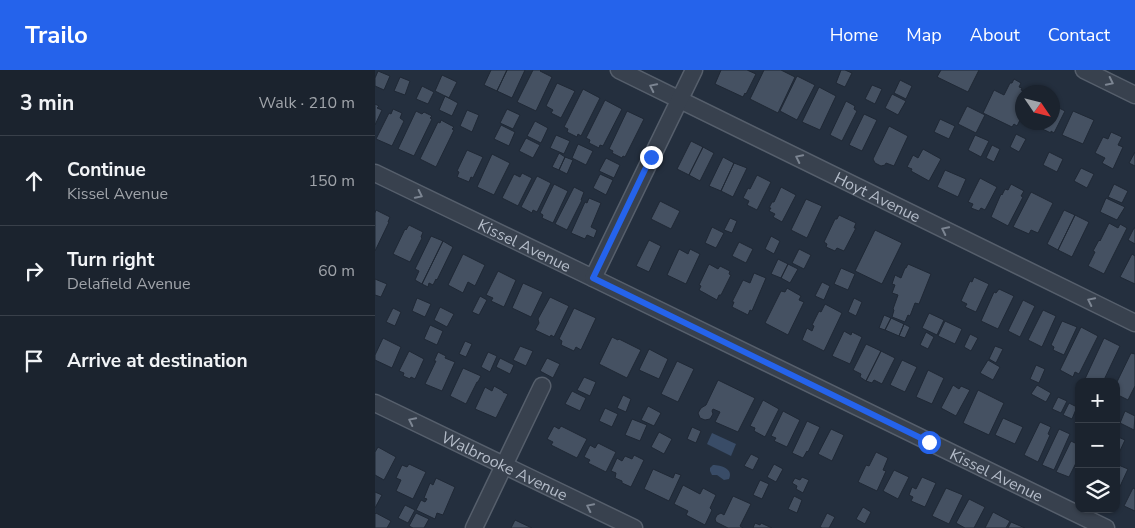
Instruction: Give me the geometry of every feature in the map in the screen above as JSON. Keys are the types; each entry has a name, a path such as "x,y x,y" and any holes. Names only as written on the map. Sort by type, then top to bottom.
{"street":[{"name":"Hoyt Avenue","path":"619,70 1135,323"},
{"path":"593,278 694,70"},
{"path":"1084,70 1135,95"},
{"name":"Kissel Avenue","path":"375,173 1106,528"},
{"path":"474,528 542,386"},
{"name":"Walbrooke Avenue","path":"375,403 634,528"}],"water":[{"path":"712,433 736,444 731,456 707,444"},
{"path":"713,465 728,470 730,473 729,479 724,480 717,475 712,475 710,468"}],"building":[{"path":"491,70 507,70 497,91 484,85"},
{"path":"507,70 525,70 512,98 497,91"},
{"path":"533,70 541,70 552,77 536,111 517,102"},
{"path":"721,70 747,70 756,74 743,97 715,84"},
{"path":"764,70 781,70 795,77 778,113 750,99"},
{"path":"841,70 852,73 845,87 836,83"},
{"path":"941,70 979,70 968,92 937,77"},
{"path":"378,71 390,76 384,90 375,86 375,78"},
{"path":"442,75 457,82 449,98 435,91"},
{"path":"797,76 815,85 797,120 780,111"},
{"path":"400,77 410,81 405,95 394,91"},
{"path":"1014,79 1021,83 1020,85 1015,85 1015,125 1012,127 983,113 994,90 1004,95 1010,83"},
{"path":"900,80 912,86 906,99 894,93"},
{"path":"557,83 575,91 561,118 551,113 553,110 546,106"},
{"path":"872,85 882,89 875,104 865,99"},
{"path":"422,86 434,92 428,104 416,99"},
{"path":"819,87 836,96 820,130 802,122"},
{"path":"583,89 600,98 581,136 578,134 577,137 567,132 568,129 564,127"},
{"path":"892,94 906,101 898,115 885,108"},
{"path":"445,96 458,103 452,116 439,110"},
{"path":"605,100 622,109 603,146 600,145 599,148 589,143 590,140 586,138"},
{"path":"846,101 855,106 854,109 857,111 842,141 830,135"},
{"path":"375,104 379,106 377,108 382,110 375,125"},
{"path":"967,106 985,115 976,133 958,124"},
{"path":"1060,108 1065,111 1060,121"},
{"path":"393,109 402,113 400,118 404,121 392,146 376,139 389,113 391,114"},
{"path":"507,109 520,115 513,129 500,123"},
{"path":"467,110 479,115 472,132 460,126"},
{"path":"416,111 432,116 430,118 432,119 414,156 398,149"},
{"path":"627,111 644,119 625,157 623,156 622,158 612,153 613,151 609,149"},
{"path":"1073,111 1094,120 1083,144 1062,135"},
{"path":"864,114 877,120 862,151 849,145"},
{"path":"940,119 955,126 949,139 934,132"},
{"path":"441,120 454,127 452,129 454,130 436,167 420,159 438,122 440,123"},
{"path":"535,121 548,128 541,143 527,136"},
{"path":"501,125 515,132 509,146 494,139"},
{"path":"889,126 908,136 894,166 886,163 881,166 875,163 873,159"},
{"path":"1044,130 1056,130 1054,133 1051,131 1051,133"},
{"path":"1111,132 1122,137 1118,145 1123,147 1113,169 1102,163 1105,158 1095,153 1103,137 1108,139"},
{"path":"1016,134 1026,139 1019,152 1010,147"},
{"path":"556,135 570,141 564,154 550,148"},
{"path":"975,135 989,141 981,157 968,150"},
{"path":"526,138 540,145 533,158 519,151"},
{"path":"691,141 703,147 689,175 677,169"},
{"path":"578,144 593,151 586,165 572,158"},
{"path":"992,145 1000,149 994,162 986,158"},
{"path":"703,147 714,153 700,181 689,175"},
{"path":"923,149 941,159 929,181 907,167 913,155 918,158"},
{"path":"467,150 483,157 473,178 471,177 469,182 457,177 459,172 457,171"},
{"path":"1049,152 1063,159 1057,172 1043,165"},
{"path":"1135,152 1135,166 1129,163"},
{"path":"559,153 565,157 559,170 552,167"},
{"path":"492,154 510,163 494,195 477,187"},
{"path":"565,157 573,160 567,174 559,170"},
{"path":"723,157 734,163 721,191 709,186"},
{"path":"606,158 620,165 614,178 599,171"},
{"path":"734,163 747,168 733,197 721,191"},
{"path":"1081,168 1094,174 1087,188 1074,181"},
{"path":"945,170 966,179 958,197 937,187"},
{"path":"522,173 532,178 518,206 502,198 514,174 520,177"},
{"path":"600,174 613,180 606,195 593,188"},
{"path":"757,175 771,182 757,210 747,205 749,201 743,198"},
{"path":"537,176 551,183 537,212 533,210 532,213 521,207"},
{"path":"980,178 997,187 985,210 981,208 979,211 971,208 973,204 968,202"},
{"path":"554,184 568,191 553,223 542,218 543,215 540,213"},
{"path":"1011,184 1024,191 1021,196 1023,197 1008,226 991,217 1001,194 1005,189 1008,190"},
{"path":"1114,184 1128,191 1122,203 1108,197"},
{"path":"574,187 584,192 567,230 555,224"},
{"path":"781,187 796,195 782,222 773,217 775,214 769,211"},
{"path":"1031,192 1053,203 1038,233 1031,230 1029,234 1013,227"},
{"path":"589,198 601,203 591,227 597,230 594,238 587,235 585,239 571,233 585,202 587,203"},
{"path":"1106,198 1125,207 1117,220 1100,212"},
{"path":"806,199 822,206 807,238 791,230"},
{"path":"660,201 680,211 671,229 651,219"},
{"path":"376,210 390,217 375,251 375,213"},
{"path":"1064,210 1075,215 1058,250 1047,244"},
{"path":"839,215 856,223 854,228 856,228 844,251 837,248 835,251 826,247 827,244 824,242 835,219"},
{"path":"1075,215 1089,222 1072,257 1058,250"},
{"path":"730,218 737,221 732,233 724,230"},
{"path":"1109,223 1118,228 1120,224 1127,228 1104,274 1088,266 1095,252 1093,251"},
{"path":"409,225 423,232 410,262 393,254 405,229"},
{"path":"712,227 724,233 716,248 705,243"},
{"path":"1135,228 1135,244 1128,240"},
{"path":"875,230 902,243 882,284 855,271"},
{"path":"431,236 443,241 422,284 415,280 419,271 415,269"},
{"path":"771,236 780,241 774,254 765,249"},
{"path":"649,240 661,246 649,272 636,266"},
{"path":"443,241 453,247 437,280 433,285 429,283 428,287 422,284"},
{"path":"739,242 753,249 746,263 732,256"},
{"path":"679,249 688,254 690,249 700,254 686,284 667,275"},
{"path":"799,249 811,255 804,269 792,263"},
{"path":"463,254 485,265 475,286 468,282 463,293 448,285"},
{"path":"1132,254 1135,256 1135,284 1120,277"},
{"path":"778,259 788,264 781,278 771,274"},
{"path":"709,264 718,269 720,266 730,271 729,274 731,275 717,300 699,290 701,286 699,285"},
{"path":"788,264 798,269 790,283 781,278"},
{"path":"908,264 931,274 919,304 915,303 910,316 908,315 905,322 892,317 898,295 892,293 895,285 892,284 895,275 901,278"},
{"path":"841,268 855,274 848,290 834,284"},
{"path":"498,271 516,280 504,307 491,301 493,298 486,295"},
{"path":"754,273 766,278 752,311 750,310 748,315 732,307 734,302 732,302 743,280 750,283"},
{"path":"974,277 989,284 976,312 965,307 967,304 961,301 970,281 972,282"},
{"path":"375,279 387,284 381,297 375,295"},
{"path":"822,282 830,286 824,300 815,296"},
{"path":"523,283 543,292 531,317 512,308"},
{"path":"787,288 801,296 799,300 804,302 788,335 765,323 781,291 785,292"},
{"path":"999,289 1014,296 998,329 981,321 994,292 996,293"},
{"path":"480,296 487,300 479,315 472,312"},
{"path":"550,297 569,306 554,337 535,330 539,323 538,319"},
{"path":"417,298 431,304 425,317 412,311"},
{"path":"854,298 862,302 856,316 848,312"},
{"path":"1023,300 1035,306 1020,337 1008,331"},
{"path":"825,304 842,313 824,351 802,340 807,328 812,331 814,326 812,325"},
{"path":"440,307 454,314 447,327 434,320"},
{"path":"393,308 401,312 395,326 386,322"},
{"path":"574,308 596,318 581,350 576,347 574,351 561,345 562,341 559,339"},
{"path":"1043,310 1056,316 1042,347 1028,340"},
{"path":"929,313 944,320 937,335 922,328"},
{"path":"884,315 891,318 885,330 879,328"},
{"path":"891,318 904,324 899,336 885,330"},
{"path":"945,321 962,329 955,344 938,336"},
{"path":"1062,321 1077,327 1064,355 1053,350 1054,347 1051,345"},
{"path":"904,324 910,327 905,338 899,336"},
{"path":"430,325 443,331 437,345 424,339"},
{"path":"1081,327 1098,336 1079,374 1075,372 1073,377 1060,370"},
{"path":"844,331 851,335 852,332 862,337 850,364 832,356"},
{"path":"926,332 934,337 928,349 920,345"},
{"path":"970,334 978,338 971,351 964,347"},
{"path":"612,337 641,350 627,378 599,364"},
{"path":"383,338 401,347 392,368 375,360 375,355"},
{"path":"1104,338 1120,346 1105,378 1085,378"},
{"path":"465,341 472,344 466,357 459,354"},
{"path":"866,344 881,351 866,381 860,377 861,374 853,370"},
{"path":"520,346 533,351 526,366 513,360"},
{"path":"995,346 1003,349 996,363 989,359"},
{"path":"649,349 668,359 659,379 639,370"},
{"path":"409,351 424,359 415,379 403,376 404,373 399,371"},
{"path":"881,351 895,358 882,384 874,380 872,383 866,381"},
{"path":"438,352 446,356 445,358 455,362 442,391 425,384 436,361 434,361"},
{"path":"488,352 497,356 490,372 481,367"},
{"path":"1131,353 1135,354 1135,386 1128,400 1120,396 1119,378"},
{"path":"500,358 514,365 510,374 496,367"},
{"path":"547,358 560,364 553,378 540,371"},
{"path":"902,360 917,367 905,392 890,385"},
{"path":"988,360 1000,367 993,380 980,373"},
{"path":"677,361 694,369 678,402 661,394"},
{"path":"1036,365 1045,369 1039,383 1030,379"},
{"path":"463,368 481,376 466,404 450,396"},
{"path":"928,370 944,378 932,404 916,397"},
{"path":"584,377 596,382 590,396 577,390"},
{"path":"718,380 755,398 738,432 715,422 720,412 713,409 710,419 705,420 700,418 698,413 706,405"},
{"path":"953,385 959,389 961,386 970,390 956,416 941,408"},
{"path":"1037,385 1051,393 1046,402 1031,394"},
{"path":"494,386 508,394 496,418 475,409 485,387 492,391"},
{"path":"978,390 1004,403 989,435 963,423"},
{"path":"572,391 586,398 580,411 565,404"},
{"path":"623,395 631,399 626,412 617,408"},
{"path":"1058,397 1067,401 1061,413 1052,409"},
{"path":"763,400 779,409 765,437 754,431 755,428 750,426"},
{"path":"1069,403 1075,406 1072,419 1063,415"},
{"path":"648,406 661,413 654,426 641,420"},
{"path":"605,408 618,414 612,427 599,421"},
{"path":"783,411 800,420 787,447 774,441 776,438 771,436"},
{"path":"1125,411 1135,416 1134,430 1120,423"},
{"path":"1003,418 1023,427 1015,444 995,435"},
{"path":"632,419 647,425 640,441 625,435"},
{"path":"807,421 820,427 803,458 792,453"},
{"path":"1040,422 1051,427 1048,434 1050,435 1038,462 1024,455"},
{"path":"554,426 559,429 561,426 587,439 577,458 551,445 553,442 547,439"},
{"path":"692,427 701,431 696,443 687,439"},
{"path":"831,429 844,435 832,461 818,454"},
{"path":"1059,429 1070,434 1054,470 1042,465"},
{"path":"659,432 672,439 664,454 651,447"},
{"path":"1120,438 1125,440 1120,451"},
{"path":"1071,441 1075,443 1075,465 1069,477 1056,472"},
{"path":"598,443 616,452 606,472 588,463 590,460 584,457 590,445 595,448"},
{"path":"378,447 396,457 384,480 375,475 375,452"},
{"path":"876,452 888,458 883,470 886,471 877,491 858,482 866,465 869,466"},
{"path":"751,454 759,458 753,470 744,466"},
{"path":"634,455 644,460 631,487 615,478 616,473 611,471 617,458 622,461 625,456 632,459"},
{"path":"409,464 426,472 413,499 396,491 401,480 396,478 402,465 407,467"},
{"path":"774,464 783,469 776,482 767,477"},
{"path":"1120,466 1128,469 1120,486"},
{"path":"653,469 673,478 675,473 681,475 669,501 644,489"},
{"path":"894,470 909,477 898,499 883,491"},
{"path":"802,477 809,480 803,493 796,489 797,486 792,483 795,478 800,480"},
{"path":"922,477 936,483 925,507 911,501 913,497 909,495 912,487 916,489"},
{"path":"436,478 455,487 443,515 437,513 435,519 416,510 421,500 425,502 427,499 424,498 430,483 433,485"},
{"path":"760,480 769,484 762,499 753,495"},
{"path":"683,485 700,494 703,488 716,495 705,525 686,515 688,511 674,504"},
{"path":"946,488 963,495 949,524 932,516"},
{"path":"1133,488 1135,489 1135,511 1124,506"},
{"path":"375,492 382,495 375,508"},
{"path":"733,496 751,504 740,526 743,528 728,528 716,522 715,519 721,513 724,515"},
{"path":"794,496 802,500 797,513 788,509"},
{"path":"969,499 985,507 974,528 965,528 956,523"},
{"path":"405,505 415,510 408,523 398,518"},
{"path":"863,507 871,512 865,524 856,519"},
{"path":"993,512 1010,521 1006,528 985,528"},
{"path":"376,513 391,521 387,528 375,528"},
{"path":"416,513 429,519 424,528 409,526"},
{"path":"827,513 835,517 829,528 822,528 820,527"},
{"path":"515,520 532,528 511,528"},
{"path":"1011,522 1025,528 1008,528"},
{"path":"755,523 760,525 761,523 772,528 753,528"}],"route":[{"path":"651,157 593,278 929,442"}]}
